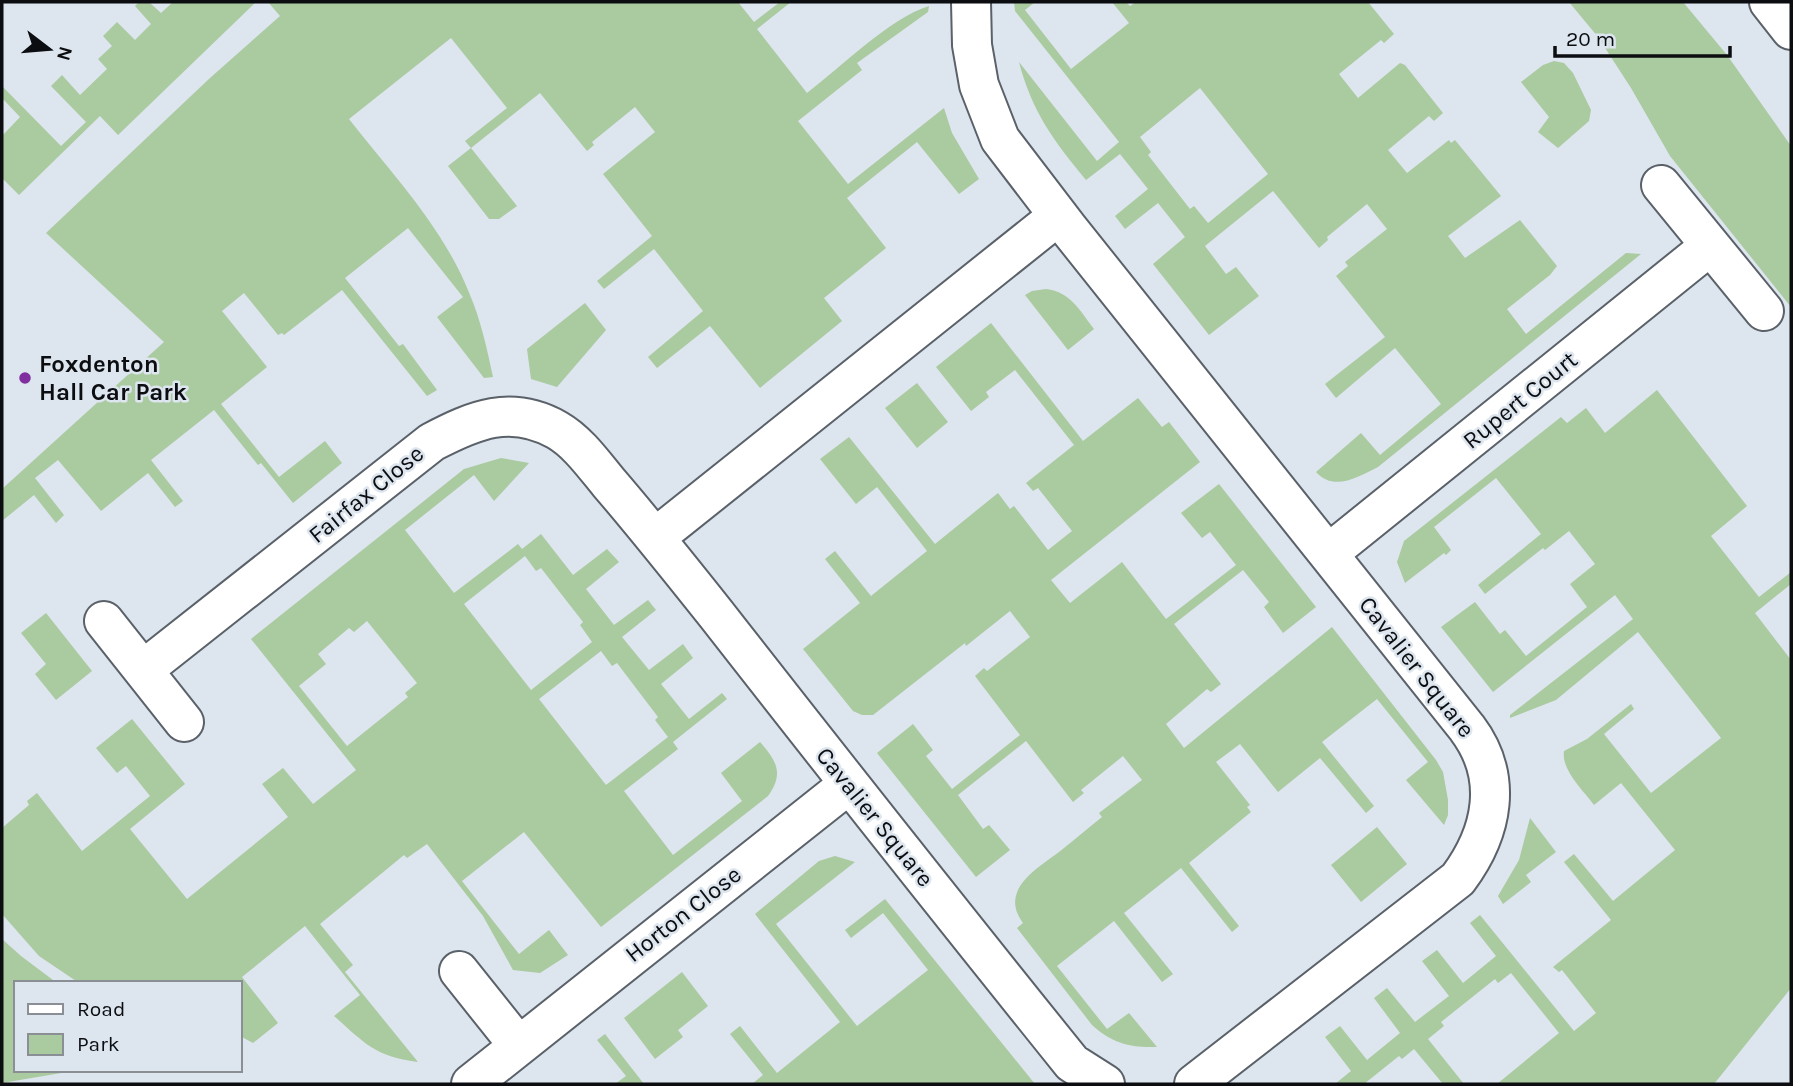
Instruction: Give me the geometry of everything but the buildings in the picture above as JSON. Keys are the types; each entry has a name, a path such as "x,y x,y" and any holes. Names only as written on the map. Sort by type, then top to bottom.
{"street":[{"name":"Cavalier Square","path":"971,2 972,45 979,85 1000,139 1058,216 1472,735 1491,779 1488,819 1476,853 1458,879 1194,1084"},
{"path":"1769,2 1791,30"},
{"path":"1661,185 1764,311"},
{"path":"656,537 1058,216"},
{"name":"Rupert Court","path":"1329,553 1710,246"},
{"name":"Fairfax Close","path":"143,670 432,442 473,422 505,417 522,418 554,429 570,440 604,477"},
{"name":"Cavalier Square","path":"604,477 656,537 1072,1063 1105,1084"},
{"path":"104,621 184,722"},
{"name":"Horton Close","path":"471,1084 849,784"},
{"path":"459,971 518,1045"}],"green space":[{"path":"139,2 149,2 161,13 173,2 256,2 118,135 100,116 19,195 2,178 2,136 20,117 2,98 2,86 61,146 86,122 51,86 62,75 80,95 107,69 98,59 112,46 103,36 117,22 135,40 151,24 135,6"},
{"path":"268,2 738,2 754,22 780,2 791,2 757,29 807,93 882,32 929,6 928,12 857,63 862,70 798,121 848,184 944,108 952,133 979,179 959,194 917,142 847,198 886,248 824,298 842,321 760,388 710,326 657,368 648,357 703,311 654,249 604,289 597,281 652,236 603,174 655,132 635,107 592,142 594,145 587,151 540,93 471,148 465,141 507,108 451,38 349,119 416,202 459,270 474,305 493,377 484,378 437,317 463,297 408,228 345,278 399,346 403,344 437,390 427,396 342,290 284,335 278,335 244,293 222,311 267,367 221,404 279,477 325,441 342,463 293,503 214,410 151,460 183,501 175,507 148,473 101,511 58,460 35,478 64,515 56,523 34,495 2,521 2,489 164,342 46,233 210,78 280,16"},
{"path":"1014,2 1035,2 1025,10 1071,69 1129,23 1112,2 1126,2 1130,6 1136,2 1368,2 1394,34 1384,43 1381,40 1339,74 1358,98 1400,63 1405,65 1443,113 1434,121 1429,116 1388,150 1407,173 1449,140 1451,143 1455,140 1501,196 1448,236 1465,258 1520,220 1557,266 1550,275 1507,309 1526,334 1626,253 1641,254 1378,467 1346,481 1330,481 1316,472 1361,433 1380,455 1441,404 1395,348 1336,398 1325,384 1385,337 1336,276 1348,266 1345,262 1387,229 1367,204 1327,237 1328,240 1319,248 1273,191 1205,246 1226,274 1236,267 1259,296 1209,335 1153,264 1185,237 1158,203 1125,229 1115,216 1148,189 1120,154 1086,180 1045,125 1030,96 1019,62 1097,161 1119,142 1015,11","holes":["1200,88 1268,174 1208,223 1194,206 1190,209 1148,155 1151,152 1140,137"]},
{"path":"1569,2 1683,2 1727,55 1791,146 1791,307 1670,156 1598,37"},
{"path":"1554,61 1564,63 1573,73 1591,110 1589,121 1558,148 1538,132 1549,117 1521,82 1543,65"},
{"path":"471,148 517,206 499,219 489,219 448,166"},
{"path":"1046,289 1068,298 1094,329 1068,350 1025,295"},
{"path":"585,303 606,330 557,387 531,379 527,349"},
{"path":"991,323 1083,441 1138,398 1162,427 1169,422 1200,462 1051,580 1070,603 1122,562 1166,619 1236,565 1210,532 1202,538 1181,513 1219,484 1316,607 1283,633 1264,607 1269,602 1243,570 1174,624 1221,684 1211,692 1207,689 1166,724 1184,748 1332,627 1443,772 1448,800 1448,815 1444,825 1406,780 1428,762 1377,699 1322,742 1374,806 1366,813 1320,758 1278,792 1240,744 1216,762 1250,805 1247,807 1251,812 1189,863 1239,926 1232,932 1181,868 1124,913 1173,974 1162,982 1114,921 1057,966 1107,1029 1129,1013 1157,1047 1138,1047 1122,1043 1092,1025 1017,928 1023,923 1016,910 1015,899 1026,879 1102,817 1099,813 1142,780 1123,756 1081,790 1084,793 1073,802 1026,741 958,795 983,829 989,825 1010,850 976,877 877,753 913,724 933,750 926,756 952,789 1020,735 975,676 984,668 987,671 1030,637 1010,611 873,715 862,715 853,711 803,649 860,603 825,559 835,551 871,596 927,551 877,487 856,504 820,459 849,437 935,544 998,493 1010,509 1014,506 1048,550 1072,531 1038,488 1033,491 1026,483 1074,445 1015,370 986,392 989,397 971,411 936,367"},
{"path":"917,383 948,422 917,448 885,408"},
{"path":"1657,390 1747,506 1711,536 1759,597 1791,572 1791,584 1755,613 1791,660 1791,988 1714,1084 1497,1084 1559,1033 1511,973 1498,983 1495,979 1441,1022 1444,1026 1428,1039 1464,1084 1443,1084 1414,1049 1402,1059 1399,1056 1364,1084 1335,1084 1351,1071 1325,1037 1340,1026 1367,1060 1400,1033 1374,998 1387,988 1415,1022 1449,996 1422,961 1437,950 1463,983 1496,956 1470,923 1480,915 1574,1031 1596,1013 1562,970 1559,972 1553,967 1611,920 1564,862 1574,854 1613,901 1675,850 1621,783 1594,805 1574,780 1564,758 1564,751 1587,739 1631,704 1634,709 1604,734 1651,793 1721,738 1638,632 1556,700 1510,718 1510,715 1633,619 1615,595 1493,692 1441,627 1475,602 1500,634 1505,630 1526,656 1587,607 1570,584 1595,564 1569,531 1485,594 1478,585 1541,534 1496,478 1434,527 1451,550 1446,555 1444,553 1405,583 1397,562 1404,541 1561,417 1567,423 1586,408 1605,433"},
{"path":"501,458 529,463 494,501 474,475 405,530 454,593 518,544 522,549 541,534 573,575 607,549 619,562 586,589 614,625 648,600 656,610 622,637 649,670 683,644 693,658 661,684 689,719 722,693 727,699 673,742 678,749 624,791 673,855 742,801 721,773 760,742 774,762 776,781 768,796 601,927 524,832 462,881 519,954 549,930 568,955 540,973 513,970 483,916 427,844 407,858 404,855 320,924 353,965 345,972 418,1062 381,1052 354,1034 334,1016 360,995 305,926 242,977 278,1023 253,1043 242,1037 242,981 76,981 39,956 2,914 2,828 29,805 27,801 37,793 82,851 150,796 126,766 117,773 96,748 132,719 185,784 130,829 187,899 288,817 262,784 283,768 313,804 356,770 251,639 464,469","holes":["525,556 536,571 541,568 583,622 580,625 592,642 531,690 464,604","367,621 417,683 405,693 408,697 347,746 299,686 326,664 318,654 349,628 354,632","601,651 612,666 617,663 658,717 655,720 668,737 606,785 539,699"]},
{"path":"46,613 92,671 56,700 35,674 46,664 21,633"},
{"path":"1530,818 1556,852 1526,875 1531,882 1503,904 1498,896 1519,860"},
{"path":"1377,827 1407,864 1361,902 1331,865"},
{"path":"835,856 855,862 776,924 857,1026 928,970 883,913 851,938 845,930 885,899 1035,1084 752,1084 763,1075 730,1034 740,1026 777,1073 840,1022 755,914 819,861"},
{"path":"2,939 54,981 14,981 14,1072 67,1072 2,1083"},
{"path":"682,972 708,1006 678,1030 683,1037 655,1059 624,1018"},
{"path":"605,1034 644,1084 615,1084 626,1076 597,1040"}],"place":[{"name":"Foxdenton Hall Car Park","path":"25,378"}]}
